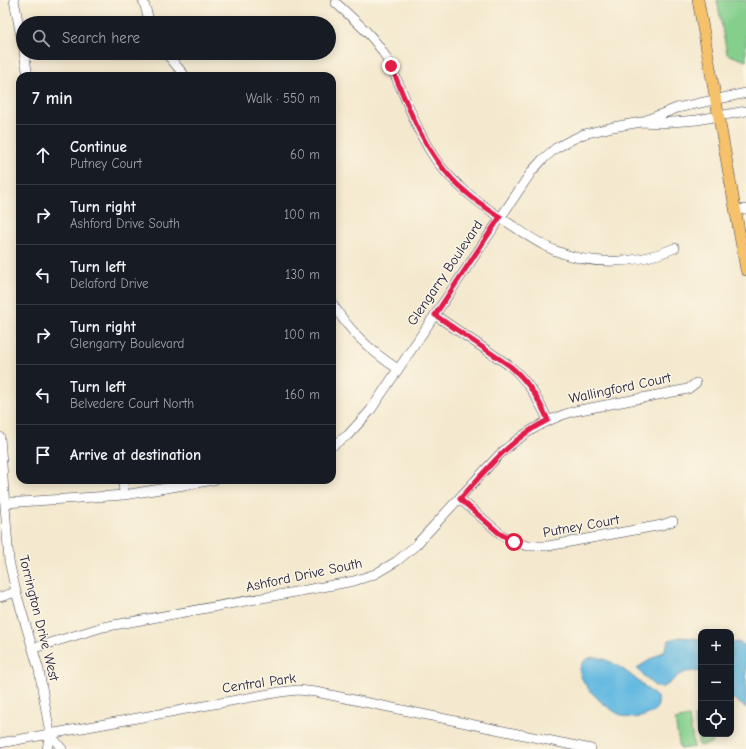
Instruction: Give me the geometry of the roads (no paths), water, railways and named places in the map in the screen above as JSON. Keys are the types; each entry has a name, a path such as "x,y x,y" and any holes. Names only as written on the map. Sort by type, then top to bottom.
{"main road":[{"path":"698,0 719,117 741,210 746,270"}],"street":[{"path":"14,0 17,16"},
{"path":"142,0 148,16"},
{"path":"336,3 362,27 378,45 391,66 419,132 437,161 465,191 500,217 527,235 556,251 574,257 608,261 628,260 662,254 674,248"},
{"path":"25,60 27,72"},
{"path":"172,60 182,72"},
{"name":"Glengarry Boulevard","path":"336,443 348,435 370,410 500,217 532,171 543,159 556,148 584,134 641,122 677,108 716,98 746,93"},
{"name":"Glengarry Boulevard","path":"641,122 679,122 719,117 746,111"},
{"path":"336,309 349,328 365,345 398,369"},
{"path":"435,315 518,373 534,392 548,420"},
{"name":"Wallingford Court","path":"548,420 575,411 688,389 696,383"},
{"name":"Ashford Drive South","path":"34,648 103,627 365,578 384,569 404,556 428,534 510,444 529,430 548,420"},
{"name":"Torrington Drive West","path":"0,438 9,561 16,592 34,648 50,734"},
{"path":"123,484 124,495"},
{"path":"4,503 124,495 190,484"},
{"name":"Putney Court","path":"460,499 503,536 514,542 528,546 548,546 662,526 673,521"},
{"path":"0,597 16,592"},
{"name":"Central Park","path":"0,743 298,690 316,692 591,749"},
{"path":"47,749 50,734"},
{"path":"50,734 62,749"}],"water":[{"path":"681,637 698,639 698,672 693,671 679,675 665,686 655,686 637,668 664,651 669,640"},
{"path":"738,642 746,646 746,708 734,699 734,643"},
{"path":"593,657 610,661 627,672 657,697 658,705 656,709 643,716 629,718 612,710 603,703 588,688 580,672 583,662"}]}
